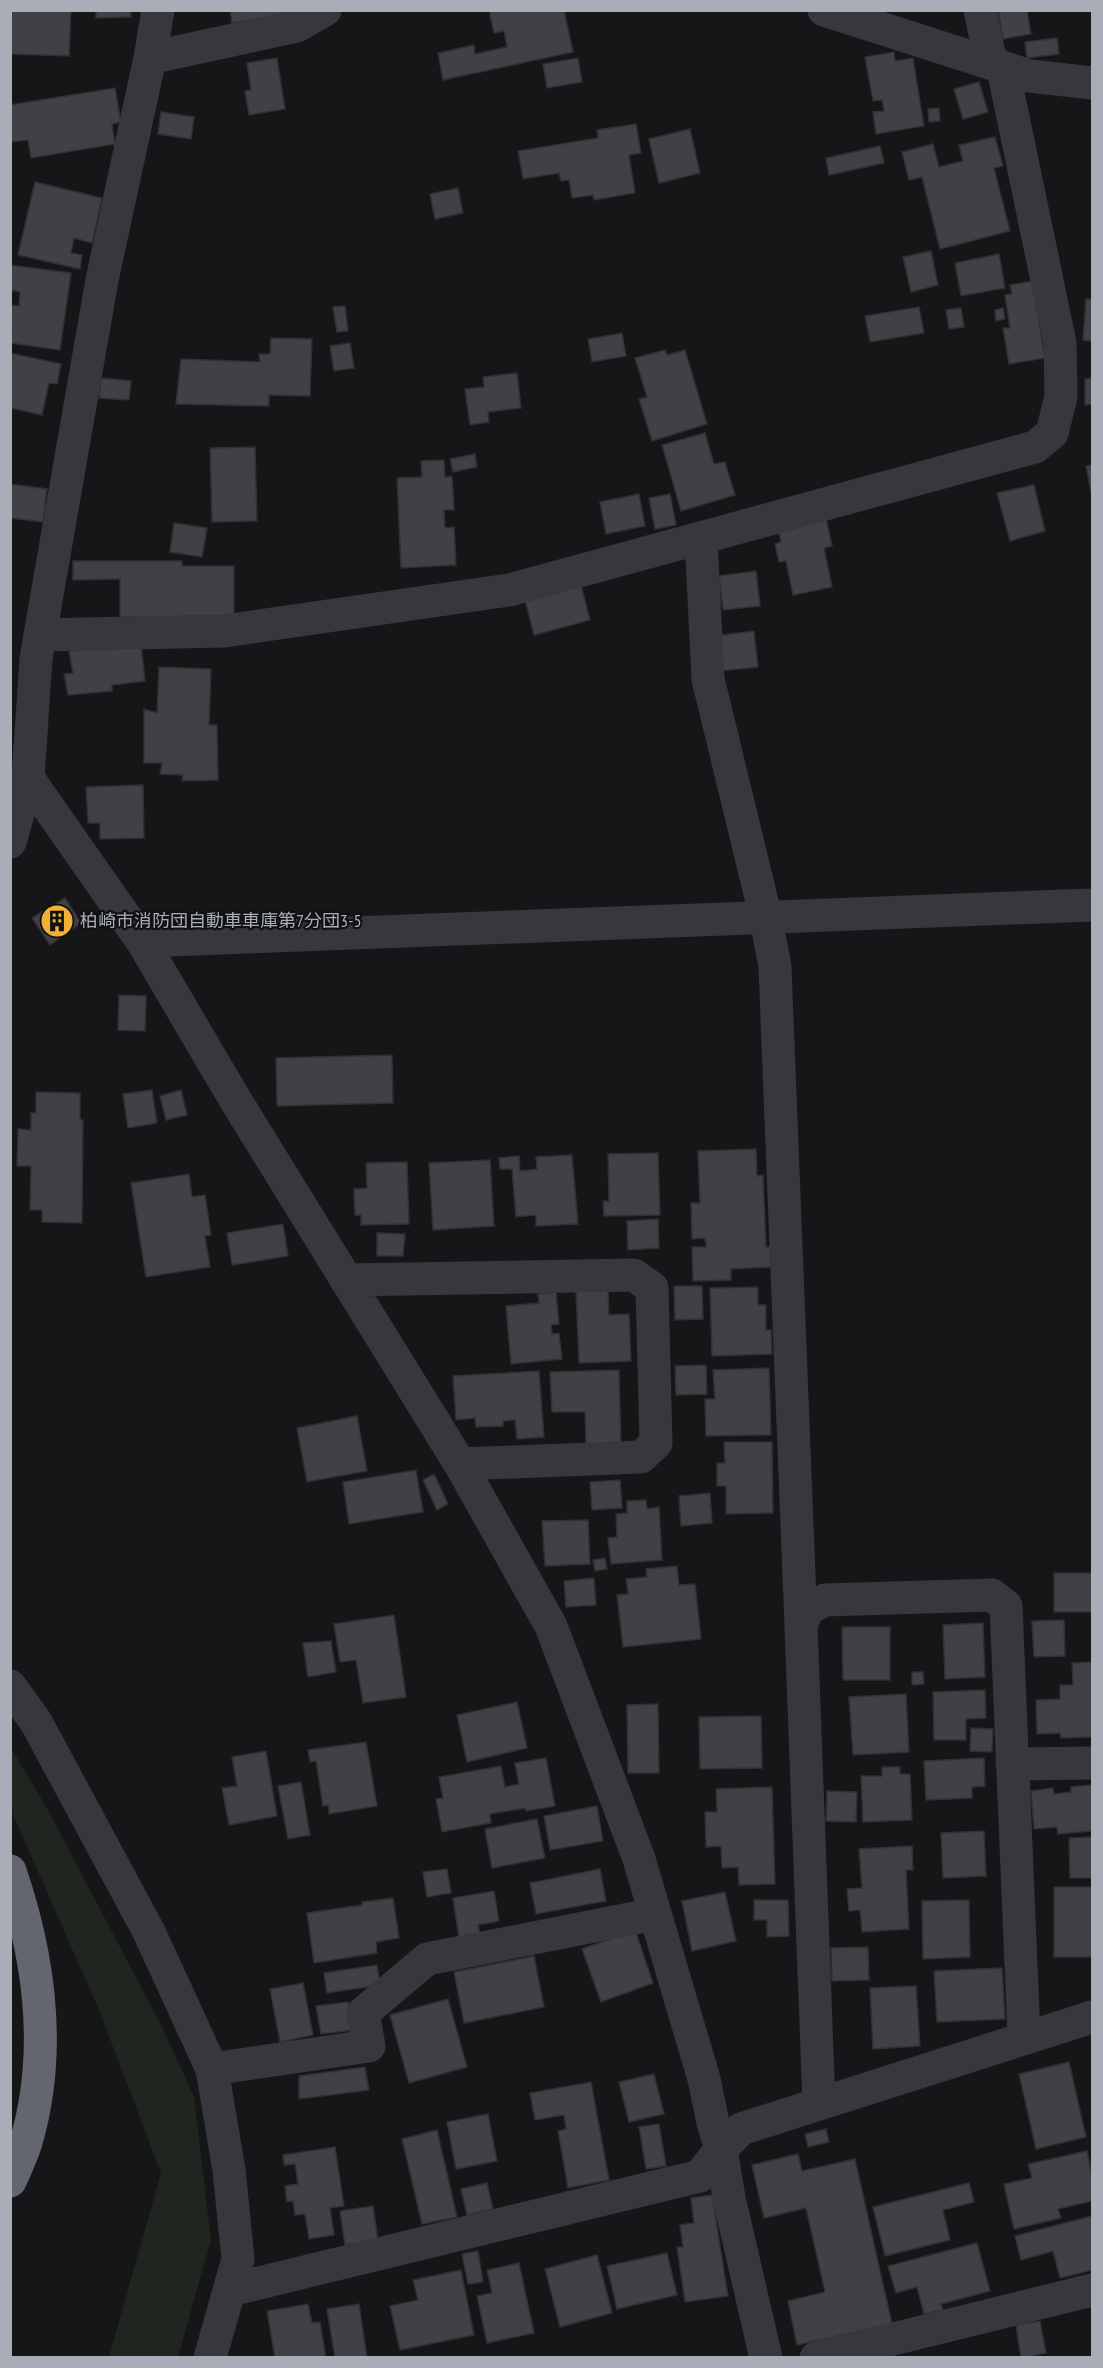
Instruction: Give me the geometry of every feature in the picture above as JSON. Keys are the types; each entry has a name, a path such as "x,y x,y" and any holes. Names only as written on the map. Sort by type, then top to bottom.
{"highway":[{"path":"10,1871 23,1908 32,1953 39,2000 41,2047 34,2105 25,2144 10,2181"}],"street":[{"path":"10,842 28,778 29,651 158,10"},
{"path":"150,58 297,26 325,10"},
{"path":"824,10 1030,76 1092,83"},
{"path":"29,651 224,631 509,590 1035,447 1052,433 1060,397 1060,343 997,66 980,10"},
{"path":"701,538 708,679 766,918 775,967 819,2104"},
{"path":"28,778 142,940 346,1280 460,1464 551,1626 639,1859 704,2079 766,2358"},
{"path":"142,940 1092,905"},
{"path":"346,1280 634,1275 652,1288 656,1443 641,1457 460,1464"},
{"path":"801,1626 808,1609 825,1600 992,1595 1006,1606 1024,2037"},
{"path":"10,1686 36,1722 149,1932 212,2069 229,2170 238,2259 210,2358"},
{"path":"1012,1764 1092,1763"},
{"path":"212,2069 369,2046 363,2013 428,1959 655,1914"},
{"path":"230,2290 700,2176 721,2149 741,2129 1092,2017"},
{"path":"816,2358 1092,2290"}],"shaded area":[{"path":"10,1746 48,1810 163,2029 194,2097 211,2240 178,2357 109,2357 161,2173 99,2010 11,1810"}],"building":[{"path":"10,10 71,10 69,56 10,54"},
{"path":"96,10 130,10 131,17 96,18"},
{"path":"230,10 282,10 282,15 232,23"},
{"path":"489,10 564,10 573,52 443,80 438,53 474,45 475,54 507,47 504,31 494,33"},
{"path":"998,10 1027,10 1031,34 1003,39"},
{"path":"1057,38 1059,54 1027,58 1025,42"},
{"path":"894,52 895,61 913,58 924,126 876,134 873,112 884,111 882,100 873,101 865,57"},
{"path":"277,58 285,109 249,115 245,91 251,90 247,63"},
{"path":"578,58 582,82 547,88 543,64"},
{"path":"979,82 988,112 963,119 954,89"},
{"path":"115,88 121,122 112,124 115,144 31,158 28,140 10,142 10,105"},
{"path":"939,108 940,121 929,122 928,109"},
{"path":"161,112 194,117 191,139 158,134"},
{"path":"636,124 641,153 629,155 635,193 594,200 593,195 572,198 569,180 561,181 559,173 523,179 518,151 598,138 597,130"},
{"path":"690,129 700,173 659,183 649,139"},
{"path":"995,137 1003,166 994,168 1010,231 940,249 922,177 909,180 902,152 933,144 939,167 963,161 959,145"},
{"path":"880,146 884,163 829,175 826,158"},
{"path":"35,182 102,198 92,243 74,238 71,253 82,255 80,269 18,255"},
{"path":"458,188 463,213 435,219 430,194"},
{"path":"931,251 938,285 911,292 903,257"},
{"path":"999,254 1005,288 961,296 955,263"},
{"path":"10,265 71,273 60,350 10,343 12,328 10,327 10,305 19,306 20,292 10,290"},
{"path":"1032,281 1045,358 1009,364 1003,328 1010,328 1005,295 1012,294 1010,285"},
{"path":"1086,299 1092,299 1092,341 1083,340"},
{"path":"345,306 348,331 337,332 333,307"},
{"path":"919,307 924,333 870,342 865,316"},
{"path":"961,308 964,327 949,329 946,310"},
{"path":"1003,308 1005,319 996,321 995,310"},
{"path":"622,333 626,356 592,362 588,339"},
{"path":"271,338 312,339 310,396 269,395 269,406 176,404 181,359 260,362 259,354 270,354"},
{"path":"350,343 354,368 334,371 330,346"},
{"path":"665,350 667,355 685,350 707,424 652,441 639,399 647,397 635,358"},
{"path":"10,353 61,364 57,384 49,383 42,415 10,408"},
{"path":"517,373 521,408 488,412 489,422 470,425 465,389 484,387 483,377"},
{"path":"101,378 131,381 129,400 99,398"},
{"path":"1092,378 1092,404 1085,405 1085,379"},
{"path":"705,433 714,464 725,462 735,495 681,511 662,445"},
{"path":"255,447 257,521 212,522 210,448"},
{"path":"475,454 477,467 453,472 450,459"},
{"path":"444,460 445,477 452,476 454,510 444,510 445,528 454,527 456,565 401,568 397,478 422,477 421,461"},
{"path":"1092,465 1092,493 1091,493 1086,466"},
{"path":"10,484 47,489 43,522 10,518"},
{"path":"1034,485 1045,531 1010,541 997,493"},
{"path":"639,494 645,526 606,534 600,502"},
{"path":"670,494 676,525 655,529 649,498"},
{"path":"826,518 832,546 824,548 832,587 793,595 786,561 779,562 775,544 781,542 778,528"},
{"path":"174,523 207,528 202,557 170,552"},
{"path":"73,561 182,561 182,566 234,566 234,617 120,617 120,579 73,580"},
{"path":"756,571 760,606 723,610 719,576"},
{"path":"581,585 590,620 534,635 525,600"},
{"path":"754,631 758,667 719,671 715,636"},
{"path":"141,644 145,681 112,685 112,691 68,695 64,674 73,673 69,651"},
{"path":"159,667 211,669 209,725 217,725 218,780 182,781 183,775 160,774 162,763 144,763 144,709 157,713"},
{"path":"143,785 144,838 100,839 100,823 88,823 86,787"},
{"name":"柏崎市消防団自動車車庫第7分団3-5","path":"65,898 81,923 50,945 32,918"},
{"path":"119,995 146,996 145,1031 118,1030"},
{"path":"392,1055 393,1103 277,1106 276,1058"},
{"path":"152,1090 157,1123 128,1128 123,1094"},
{"path":"181,1090 187,1115 166,1120 160,1096"},
{"path":"36,1092 80,1093 80,1120 83,1120 82,1223 42,1222 42,1210 30,1210 31,1166 17,1166 18,1129 31,1130 31,1113 36,1113"},
{"path":"756,1149 757,1176 763,1175 766,1247 770,1247 771,1267 731,1269 731,1280 693,1281 692,1247 706,1247 705,1238 692,1239 691,1203 700,1203 698,1151"},
{"path":"658,1153 660,1215 604,1216 603,1201 609,1201 608,1154"},
{"path":"572,1155 578,1224 536,1226 536,1215 516,1217 512,1169 500,1169 499,1158 519,1156 520,1171 537,1169 536,1157"},
{"path":"490,1160 494,1226 433,1230 429,1163"},
{"path":"407,1162 409,1224 361,1225 361,1215 355,1215 354,1189 367,1188 366,1163"},
{"path":"189,1174 192,1197 205,1195 211,1235 205,1236 210,1267 146,1277 131,1183"},
{"path":"658,1219 659,1248 628,1250 627,1221"},
{"path":"283,1224 288,1256 232,1265 227,1233"},
{"path":"377,1233 405,1234 403,1256 377,1256"},
{"path":"674,1286 702,1286 703,1319 675,1320"},
{"path":"758,1287 758,1305 766,1305 766,1330 771,1330 772,1354 712,1356 710,1288"},
{"path":"608,1289 609,1315 629,1314 631,1361 579,1363 576,1290"},
{"path":"556,1292 559,1324 551,1325 552,1334 559,1333 562,1359 511,1364 506,1306 539,1303 538,1294"},
{"path":"706,1365 707,1394 676,1395 675,1366"},
{"path":"769,1368 771,1435 706,1436 705,1399 715,1399 713,1370"},
{"path":"619,1370 621,1443 586,1444 585,1412 552,1412 550,1372"},
{"path":"539,1371 544,1437 517,1439 515,1420 503,1421 503,1426 476,1427 475,1418 456,1420 453,1376"},
{"path":"357,1416 367,1471 307,1482 297,1428"},
{"path":"724,1442 772,1442 773,1513 726,1514 726,1486 717,1486 717,1463 725,1463"},
{"path":"416,1470 423,1512 349,1524 343,1482"},
{"path":"434,1474 448,1504 437,1510 423,1480"},
{"path":"620,1480 622,1508 592,1510 590,1482"},
{"path":"710,1493 712,1523 681,1526 679,1496"},
{"path":"646,1500 647,1509 659,1507 662,1560 611,1564 608,1538 617,1537 616,1514 627,1513 627,1501"},
{"path":"588,1520 590,1564 545,1566 542,1521"},
{"path":"605,1558 607,1569 595,1571 593,1560"},
{"path":"677,1566 679,1585 695,1584 701,1639 623,1647 617,1595 628,1594 626,1579 647,1577 646,1569"},
{"path":"1054,1573 1092,1573 1092,1612 1054,1612"},
{"path":"594,1578 596,1605 566,1607 564,1581"},
{"path":"394,1615 406,1697 363,1703 356,1660 340,1662 334,1624"},
{"path":"1064,1620 1065,1656 1034,1657 1032,1621"},
{"path":"983,1623 985,1677 945,1679 943,1625"},
{"path":"842,1627 890,1627 890,1680 843,1680"},
{"path":"331,1641 336,1672 308,1677 303,1643"},
{"path":"1092,1662 1092,1737 1061,1738 1060,1733 1037,1734 1036,1700 1060,1699 1060,1685 1073,1685 1072,1663"},
{"path":"912,1672 923,1672 924,1684 912,1685"},
{"path":"985,1690 986,1718 966,1719 966,1740 934,1740 933,1692"},
{"path":"906,1694 909,1752 853,1755 849,1697"},
{"path":"517,1702 527,1748 467,1762 457,1715"},
{"path":"658,1704 659,1773 628,1773 627,1705"},
{"path":"761,1716 762,1768 700,1769 699,1717"},
{"path":"971,1728 993,1729 992,1752 970,1751"},
{"path":"366,1742 377,1806 329,1814 328,1805 323,1806 316,1761 310,1762 308,1750"},
{"path":"266,1751 277,1816 229,1825 222,1788 237,1786 232,1757"},
{"path":"546,1758 555,1806 490,1814 491,1823 442,1832 436,1799 443,1798 439,1777 501,1766 505,1787 519,1784 515,1763"},
{"path":"984,1758 985,1786 972,1787 972,1798 926,1800 924,1761"},
{"path":"882,1767 900,1767 900,1774 910,1774 912,1820 863,1822 861,1776 882,1776"},
{"path":"301,1782 310,1835 288,1839 278,1786"},
{"path":"1092,1785 1092,1831 1058,1834 1057,1827 1034,1829 1031,1791 1053,1788 1054,1794 1071,1792 1071,1787"},
{"path":"772,1787 775,1884 739,1885 738,1867 722,1868 721,1846 706,1847 705,1812 717,1812 716,1789"},
{"path":"827,1791 857,1792 856,1822 826,1821"},
{"path":"597,1806 603,1841 550,1850 544,1816"},
{"path":"537,1819 545,1858 492,1868 485,1829"},
{"path":"984,1831 986,1876 943,1878 941,1833"},
{"path":"1092,1837 1092,1878 1070,1878 1069,1838"},
{"path":"912,1846 913,1870 906,1870 909,1929 862,1932 860,1910 849,1911 847,1889 862,1888 859,1849"},
{"path":"447,1869 451,1893 427,1897 423,1872"},
{"path":"600,1869 606,1901 536,1914 530,1883"},
{"path":"1054,1887 1092,1887 1092,1957 1054,1957"},
{"path":"494,1891 499,1921 478,1925 480,1934 459,1938 453,1898"},
{"path":"725,1892 736,1941 692,1951 682,1901"},
{"path":"393,1898 399,1938 376,1942 377,1953 314,1963 307,1913"},
{"path":"754,1900 788,1900 789,1936 767,1937 767,1920 754,1920"},
{"path":"969,1900 970,1957 923,1959 922,1901"},
{"path":"635,1930 653,1983 601,2002 582,1949"},
{"path":"868,1947 869,1980 832,1981 831,1948"},
{"path":"534,1956 544,2007 464,2023 454,1972"},
{"path":"377,1965 380,1985 327,1993 324,1973"},
{"path":"1002,1968 1005,2019 937,2022 934,1971"},
{"path":"303,1983 313,2035 280,2042 270,1989"},
{"path":"916,1986 920,2046 873,2049 870,1988"},
{"path":"448,1999 467,2067 409,2083 390,2015"},
{"path":"348,2002 352,2030 321,2034 316,2006"},
{"path":"1069,2062 1086,2137 1036,2149 1019,2074"},
{"path":"365,2067 369,2090 299,2099 299,2076"},
{"path":"654,2074 664,2114 629,2122 619,2082"},
{"path":"591,2082 609,2180 568,2188 558,2131 566,2129 564,2115 535,2120 530,2093"},
{"path":"488,2114 497,2161 456,2169 447,2122"},
{"path":"659,2124 666,2166 646,2169 639,2127"},
{"path":"826,2129 829,2142 808,2147 805,2134"},
{"path":"437,2130 457,2217 422,2224 402,2139"},
{"path":"335,2147 344,2206 330,2208 334,2235 309,2239 305,2214 295,2215 293,2201 287,2202 285,2186 298,2184 295,2164 284,2165 283,2155"},
{"path":"1087,2151 1092,2176 1092,2201 1058,2209 1061,2218 1014,2229 1004,2184 1032,2178 1028,2164"},
{"path":"798,2154 802,2171 855,2159 892,2324 797,2345 788,2301 825,2292 806,2208 764,2218 752,2165"},
{"path":"487,2183 493,2209 467,2215 461,2189"},
{"path":"969,2183 974,2202 943,2210 950,2240 885,2256 873,2207"},
{"path":"712,2195 728,2296 685,2302 677,2247 683,2247 680,2225 694,2223 691,2198"},
{"path":"373,2206 378,2240 345,2245 340,2211"},
{"path":"1092,2216 1092,2270 1060,2278 1053,2251 1021,2260 1015,2236"},
{"path":"977,2243 990,2291 941,2304 943,2310 924,2314 917,2287 896,2293 888,2266"},
{"path":"478,2251 483,2282 468,2284 462,2254"},
{"path":"667,2253 677,2295 617,2309 607,2266"},
{"path":"597,2255 612,2313 560,2327 545,2269"},
{"path":"519,2263 534,2333 487,2343 477,2296 492,2293 487,2270"},
{"path":"461,2270 474,2335 400,2350 390,2306 418,2300 413,2280"},
{"path":"308,2304 312,2323 320,2322 326,2358 275,2358 267,2311"},
{"path":"359,2304 367,2358 335,2358 327,2309"},
{"path":"1040,2321 1046,2353 1021,2358 1016,2325"}],"place":[{"name":"柏崎市消防団自動車車庫第7分団3-5","path":"57,921"}]}
